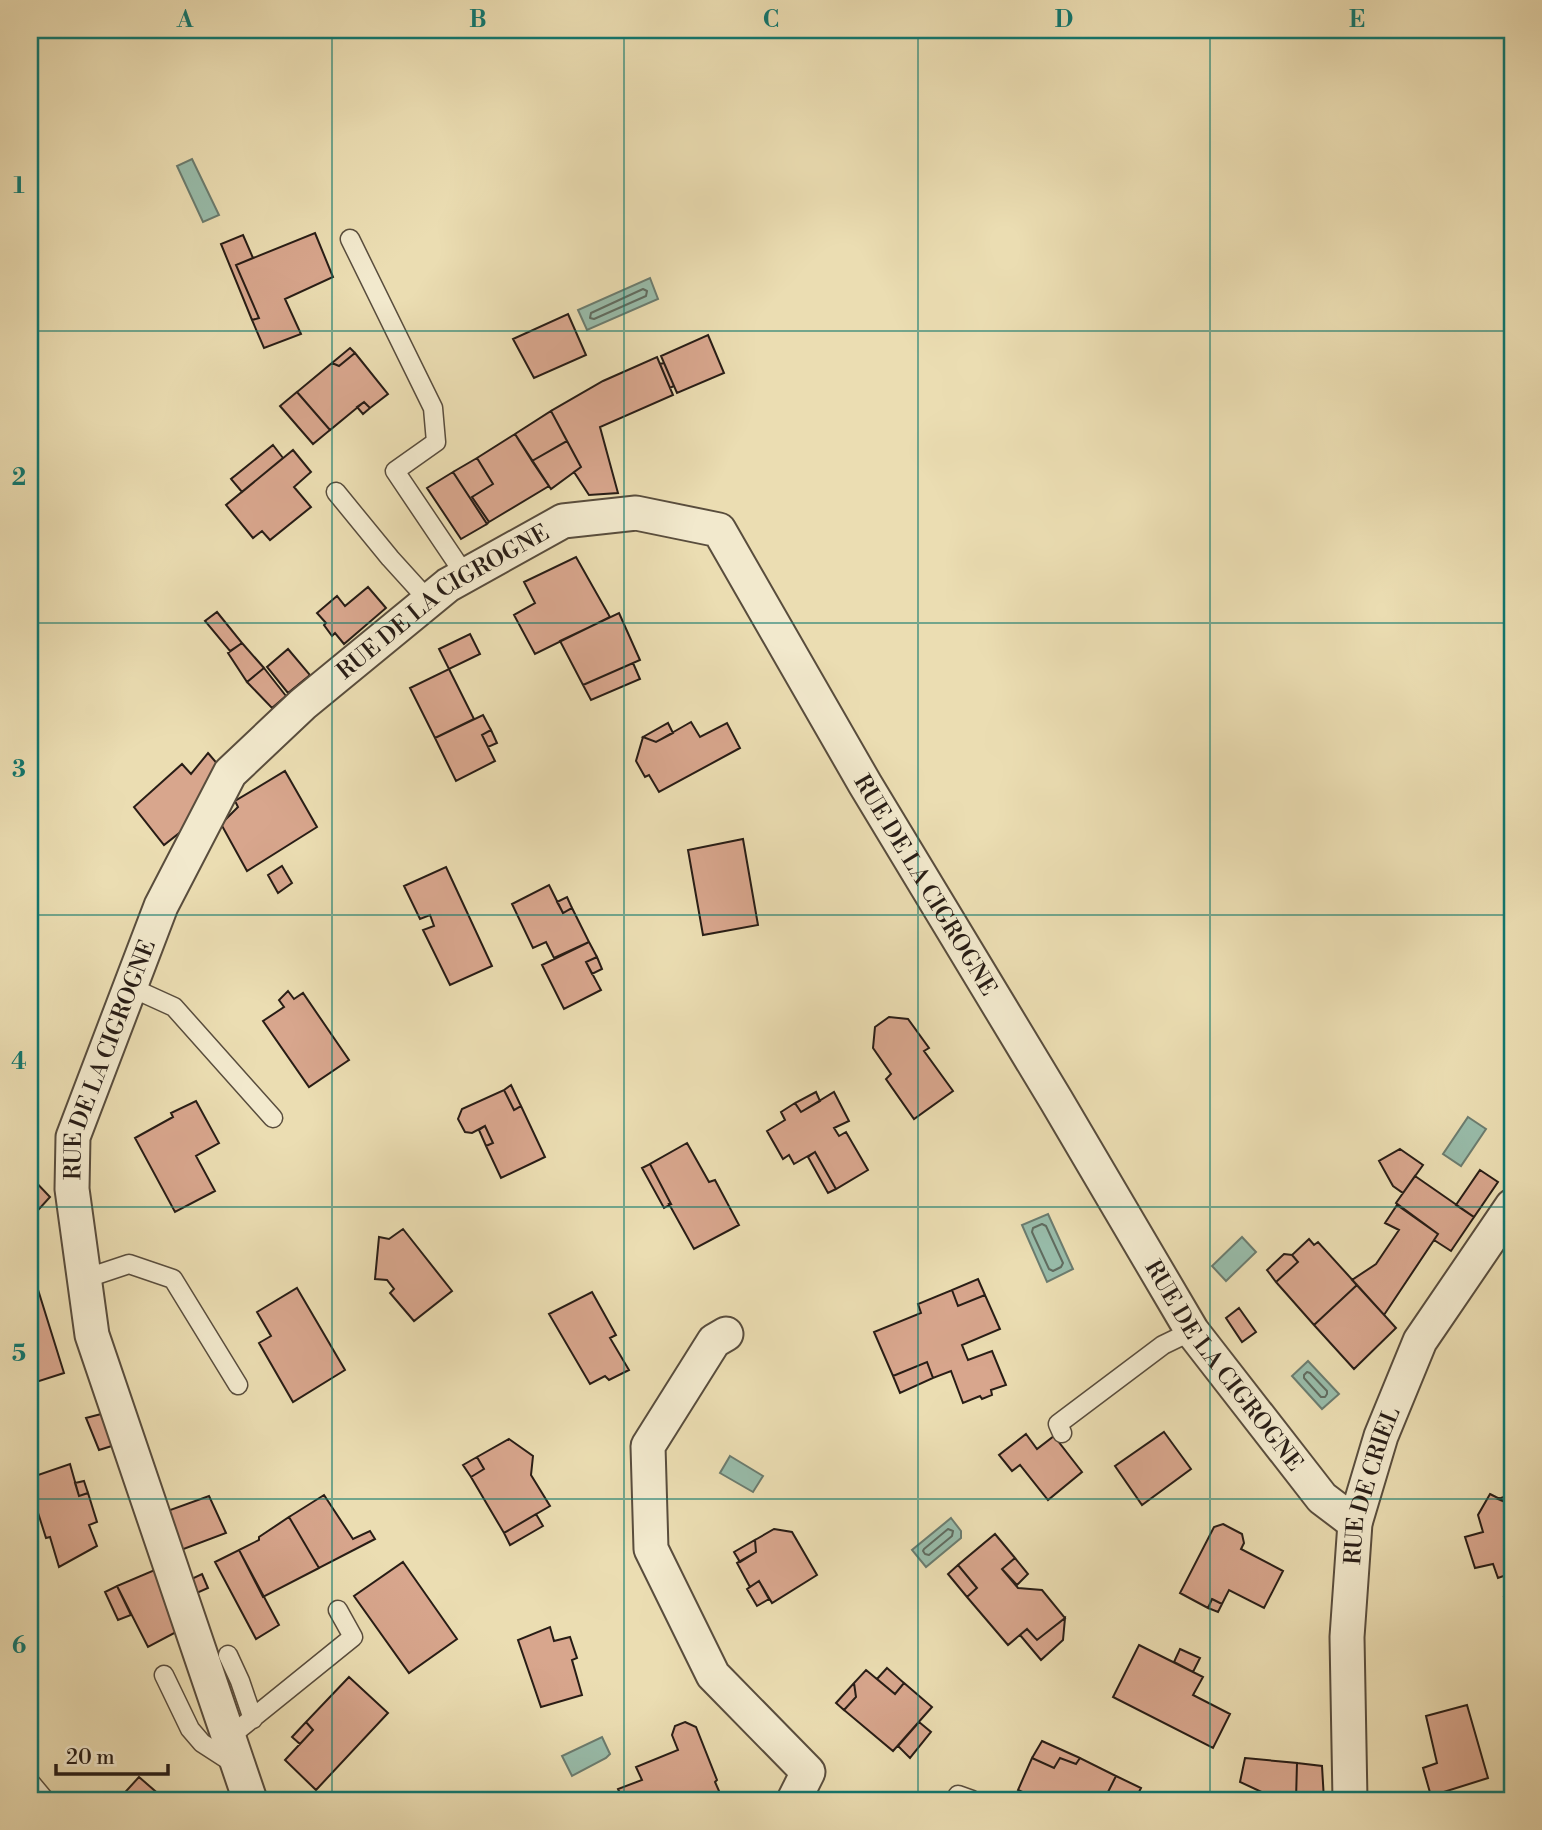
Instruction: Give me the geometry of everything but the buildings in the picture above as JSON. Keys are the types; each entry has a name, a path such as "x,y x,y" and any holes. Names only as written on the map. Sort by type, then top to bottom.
{"street":[{"name":"RUE DE LA CIGROGNE","path":"250,1800 240,1741 92,1335 72,1189 73,1137 161,906 230,773 303,704 448,585 563,521 636,513 719,530 865,784 1192,1331 1322,1498 1355,1523"},
{"name":"RUE DE CRIEL","path":"1350,1800 1347,1637 1355,1523 1381,1436 1420,1341 1512,1206"},
{"path":"726,1334 714,1341 648,1446 651,1549 713,1675 808,1772 794,1800"}],"lane":[{"path":"350,239 433,408 436,442 395,471 465,575"},
{"path":"336,492 429,601"},
{"path":"130,986 174,1007 274,1118"},
{"path":"84,1279 129,1264 173,1279 238,1385"},
{"path":"1062,1433 1058,1424 1163,1345 1192,1331"},
{"path":"164,1675 190,1728 202,1743 240,1741 354,1637 338,1610"},
{"path":"228,1655 240,1681 240,1741"},
{"path":"30,1782 45,1800"},
{"path":"955,1800 958,1795 972,1800"}],"water":[{"path":"192,159 219,215 203,222 177,166"},
{"path":"650,278 658,299 587,330 578,310"},
{"path":"1468,1117 1486,1129 1461,1166 1443,1154"},
{"path":"1048,1214 1073,1269 1047,1282 1022,1225"},
{"path":"1242,1237 1256,1252 1226,1281 1212,1266"},
{"path":"1308,1361 1339,1394 1322,1409 1292,1376"},
{"path":"730,1456 763,1476 753,1492 720,1473"},
{"path":"951,1518 961,1531 961,1538 926,1567 912,1550"},
{"path":"602,1737 610,1754 572,1776 562,1756"}]}
